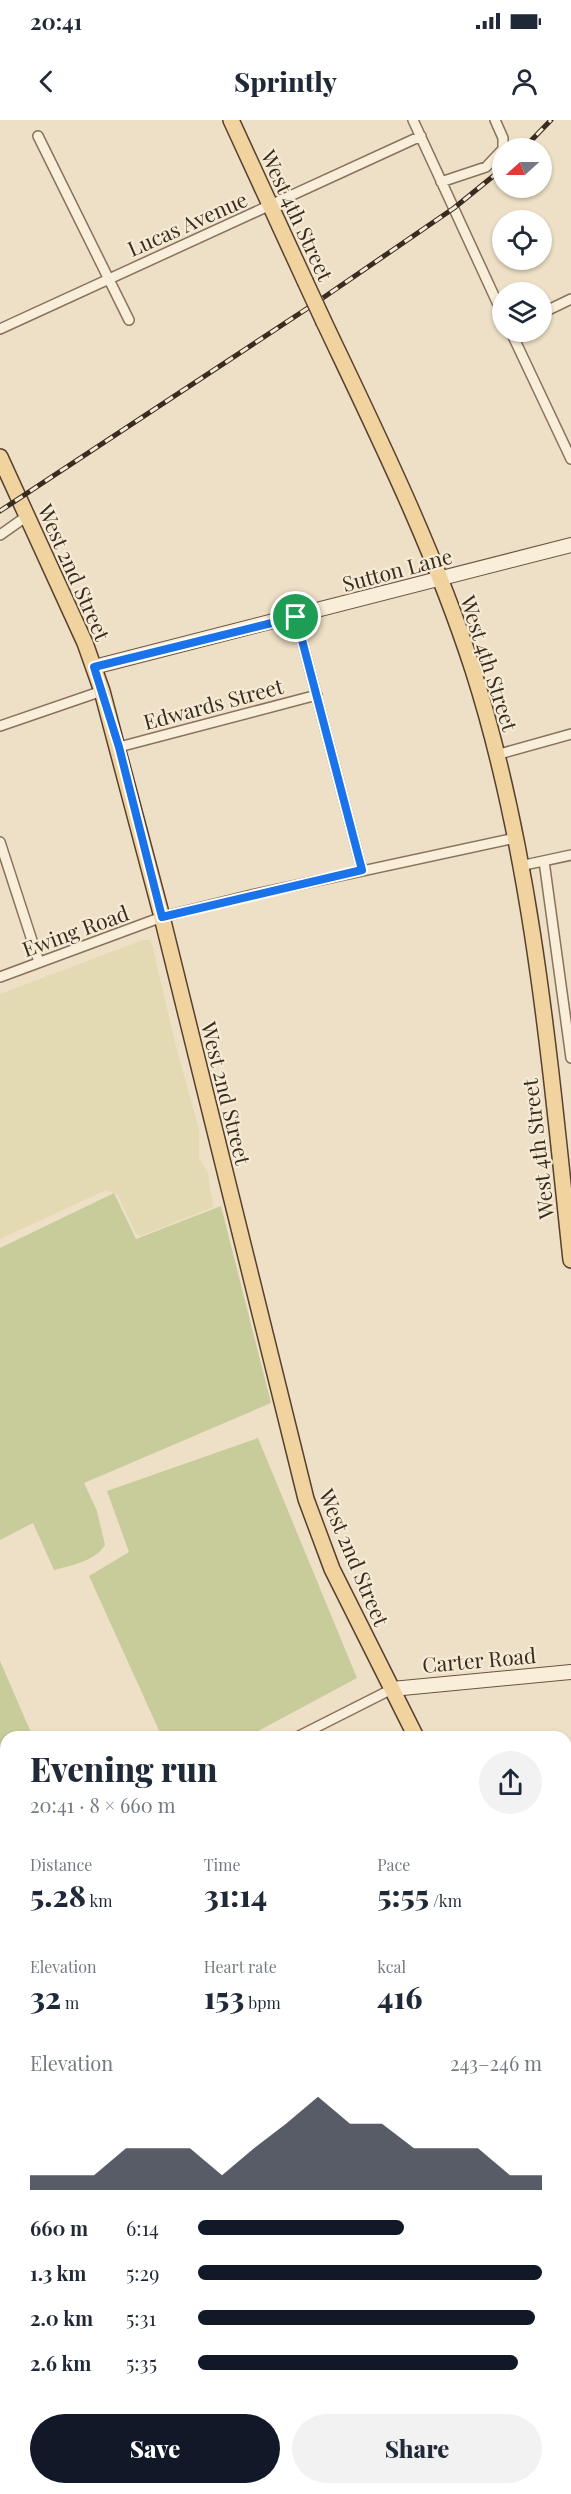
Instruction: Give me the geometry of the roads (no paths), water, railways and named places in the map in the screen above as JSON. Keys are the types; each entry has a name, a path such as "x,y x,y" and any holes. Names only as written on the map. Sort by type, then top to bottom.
{"main road":[{"name":"West 4th Street","path":"231,120 393,469 440,579 474,672 496,755 520,866 538,977 571,1260"},
{"name":"West 2nd Street","path":"0,457 94,667 119,747 306,1499 332,1569 413,1731"}],"street":[{"path":"413,120 492,292"},
{"path":"495,120 503,138"},
{"path":"38,136 129,320"},
{"name":"Lucas Avenue","path":"0,329 421,136"},
{"path":"441,182 486,167 492,161"},
{"path":"552,308 571,299"},
{"path":"516,342 571,459"},
{"path":"0,535 27,516"},
{"name":"Sutton Lane","path":"94,667 571,545"},
{"path":"296,617 362,870"},
{"path":"0,726 102,691"},
{"name":"Edwards Street","path":"119,747 316,695"},
{"path":"496,755 571,734"},
{"name":"Ewing Road","path":"0,977 162,917 362,870 515,838"},
{"path":"0,842 39,962"},
{"path":"520,866 571,855"},
{"path":"544,861 571,1058"},
{"name":"Carter Road","path":"392,1689 571,1672"},
{"path":"309,1731 392,1689"}],"railway":[{"path":"534,138 551,120"},
{"path":"0,511 314,304 454,208 492,177"}]}
